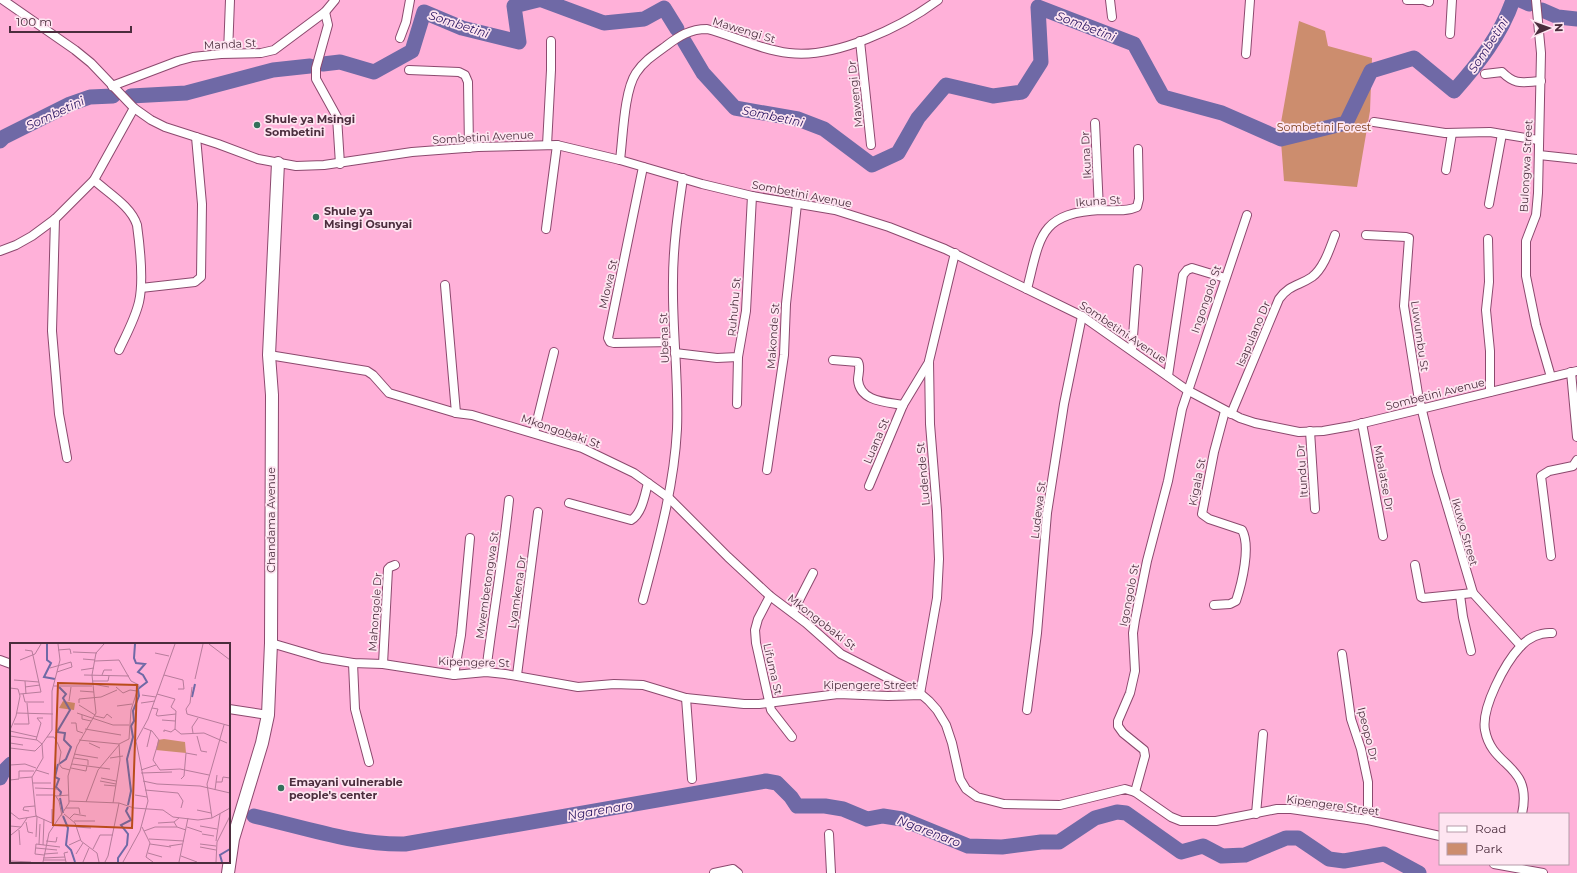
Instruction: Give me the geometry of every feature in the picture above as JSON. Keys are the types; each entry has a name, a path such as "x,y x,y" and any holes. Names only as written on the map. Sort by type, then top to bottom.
{"street":[{"name":"Sombetini Avenue","path":"3,0 18,9 92,63 134,108 151,120 165,127 258,159 296,166 340,164 412,152 546,144 557,145 620,160 752,196 834,210 889,227 955,254 1082,316 1187,390 1228,413 1270,427 1299,432 1323,431 1362,424 1421,408 1574,372"},
{"path":"18,9 21,0"},
{"path":"228,53 230,0"},
{"name":"Manda St","path":"112,86 178,61 193,57 228,53 252,54 274,50 325,12 335,0"},
{"path":"400,38 406,22 410,0"},
{"name":"Mawengi St","path":"620,160 629,94 636,74 648,59 686,32 697,29 707,29 777,51 796,54 812,54 834,50 860,42 916,15 938,0"},
{"path":"1110,0 1112,17"},
{"path":"1246,54 1250,0"},
{"path":"1407,0 1422,0 1429,2 1429,0"},
{"path":"1450,34 1452,0"},
{"name":"Bulongwa Street","path":"1536,0 1542,54 1538,140 1539,155 1536,215 1526,242 1526,269 1527,288 1551,377"},
{"path":"325,12 328,25 316,68 316,79 337,117 340,164"},
{"path":"546,144 551,70 551,41"},
{"name":"Mawengi Dr","path":"860,42 871,145"},
{"path":"409,70 459,72 465,75 468,82 469,148"},
{"path":"1485,74 1502,72 1513,82 1519,83 1541,81"},
{"path":"0,251 32,236 55,219 94,180 134,108"},
{"path":"1374,122 1452,133 1490,132 1538,140"},
{"name":"Ikuna Dr","path":"1095,123 1099,210"},
{"path":"1446,170 1452,133"},
{"path":"1489,204 1502,134"},
{"path":"141,288 194,282 201,277 202,204 196,137"},
{"path":"546,229 557,145"},
{"name":"Ikuna St","path":"1027,289 1040,239 1047,228 1066,216 1076,212 1128,210 1137,207 1139,199 1138,149"},
{"path":"1539,155 1577,160"},
{"name":"Chandama Avenue","path":"230,859 233,839 262,743 268,715 271,644 272,395 269,355 278,163"},
{"name":"Mlowa St","path":"643,167 608,338 610,342 614,343 674,342"},
{"name":"Ubena St","path":"643,600 669,498 677,428 673,280 676,234 683,178"},
{"path":"94,180 135,217 138,232 141,288 139,302 133,321 119,350"},
{"name":"Ruhuhu St","path":"736,404 738,357 746,311 752,196"},
{"name":"Makonde St","path":"767,470 784,355 786,304 797,204"},
{"name":"Ingongolo St","path":"1187,390 1247,215"},
{"path":"55,219 52,331 59,414 67,458"},
{"name":"Luwumbu St","path":"1366,234 1409,238 1404,279 1404,306 1421,408"},
{"name":"Isapulano Dr","path":"1228,413 1279,299 1287,289 1316,274 1324,261 1335,235"},
{"path":"1488,239 1489,282 1486,310 1490,351 1490,392"},
{"name":"Ludende St","path":"921,695 937,598 938,559 937,511 930,424 929,361 955,254"},
{"path":"1168,376 1183,275 1192,268 1225,278"},
{"path":"1132,350 1138,270"},
{"path":"445,285 456,412"},
{"name":"Ludewa St","path":"1027,710 1037,634 1047,513 1064,404 1082,316"},
{"path":"534,433 554,352"},
{"path":"675,353 717,358 738,357"},
{"name":"Mkongobaki St","path":"269,355 367,372 373,375 389,393 472,415 582,448 634,473 669,498 715,546 770,596 793,612 841,654 921,695"},
{"name":"Luana St","path":"833,360 858,362 860,368 858,382 863,393 868,396 904,405"},
{"name":"Luana St","path":"869,486 904,405 929,361"},
{"path":"1574,372 1577,437"},
{"name":"Igongolo St","path":"1135,792 1145,756 1144,750 1122,733 1118,726 1118,721 1134,681 1136,662 1133,633 1135,620 1187,390"},
{"name":"Ikuwo Street","path":"1421,408 1437,472 1473,593 1520,646"},
{"name":"Kigala St","path":"1214,605 1230,604 1236,601 1242,579 1246,548 1245,536 1242,530 1209,519 1202,514 1214,452 1228,413"},
{"name":"Mbalatse Dr","path":"1362,424 1383,536"},
{"name":"Itundu Dr","path":"1310,431 1315,509"},
{"path":"1552,556 1542,476 1545,472 1573,466 1577,460"},
{"path":"569,503 631,520 636,518 639,512 648,483"},
{"name":"Mwembetongwa St","path":"486,672 491,626 502,569 509,500"},
{"name":"Lyamkena Dr","path":"517,675 538,512"},
{"path":"454,675 461,635 470,538"},
{"name":"Mahongole Dr","path":"383,664 388,569 390,566 395,565"},
{"path":"1415,565 1421,597 1426,599 1473,593"},
{"path":"793,612 813,573"},
{"path":"1460,595 1463,617 1471,651"},
{"name":"Lifuma St","path":"770,596 763,606 755,630 756,643 773,714 792,737"},
{"path":"1522,813 1524,796 1521,779 1490,745 1484,728 1484,716 1501,676 1520,646 1538,634 1552,633"},
{"name":"Kipengere St","path":"271,644 322,658 353,663 383,664 454,675 486,672 517,675 557,684 578,686 631,684"},
{"name":"Ipeopo Dr","path":"1342,654 1351,719 1361,749 1368,782 1368,820"},
{"path":"0,660 10,664"},
{"path":"353,663 355,709 369,762"},
{"name":"Kipengere Street","path":"631,684 659,689 686,698 744,704 838,694 888,696 921,695 930,701 940,715 952,743 960,778 966,789 977,797 1004,804 1060,805 1078,802 1116,790 1125,789 1135,792 1171,817 1181,821 1216,821 1277,809 1291,809 1368,820 1439,836"},
{"path":"686,698 692,779"},
{"path":"230,709 268,715"},
{"path":"1256,814 1263,734"},
{"path":"829,834 831,873"},
{"name":"Chandama Avenue","path":"228,873 229,863"},
{"path":"1505,865 1516,866 1543,873"},
{"path":"714,873 733,869 738,873"}],"green space":[{"name":"Sombetini Forest","path":"1299,21 1325,31 1328,46 1372,58 1370,111 1357,187 1284,181 1280,128"}],"waterway":[{"name":"Sombetini","path":"323,64 340,62 374,72 412,51 424,12 462,28 519,42 514,6 538,0"},
{"name":"Sombetini","path":"542,0 604,23 644,19 664,8 677,29"},
{"name":"Sombetini","path":"684,41 703,73 735,108 798,119 824,129 872,165 898,153 918,118 946,85 993,96 1022,92 1041,62 1038,7 1134,44 1163,97 1222,113 1281,139 1346,123 1371,71 1414,58 1454,91 1488,48 1502,25 1513,0"},
{"name":"Sombetini","path":"1520,0 1529,4"},
{"name":"Sombetini","path":"1542,10 1558,17 1577,19"},
{"name":"Sombetini","path":"131,96 186,93 273,70 310,66"},
{"name":"Sombetini","path":"0,141 4,137 70,104 90,97 113,96"},
{"name":"Ngarenaro","path":"0,778 3,772 10,765"},
{"name":"Ngarenaro","path":"254,816 367,842 405,844 766,781 777,783 791,797 797,806 825,806 843,809 867,819 883,816 902,819 968,846 1002,847 1041,842 1059,842 1095,818 1117,812 1126,813 1181,852 1203,846 1222,856 1245,855 1286,838 1298,838 1329,859 1344,861 1384,854 1419,873"}],"place":[{"name":"Shule ya Msingi Sombetini","path":"257,125"},
{"name":"Shule ya Msingi Osunyai","path":"316,217"},
{"name":"Emayani vulnerable people's center","path":"281,788"}]}
